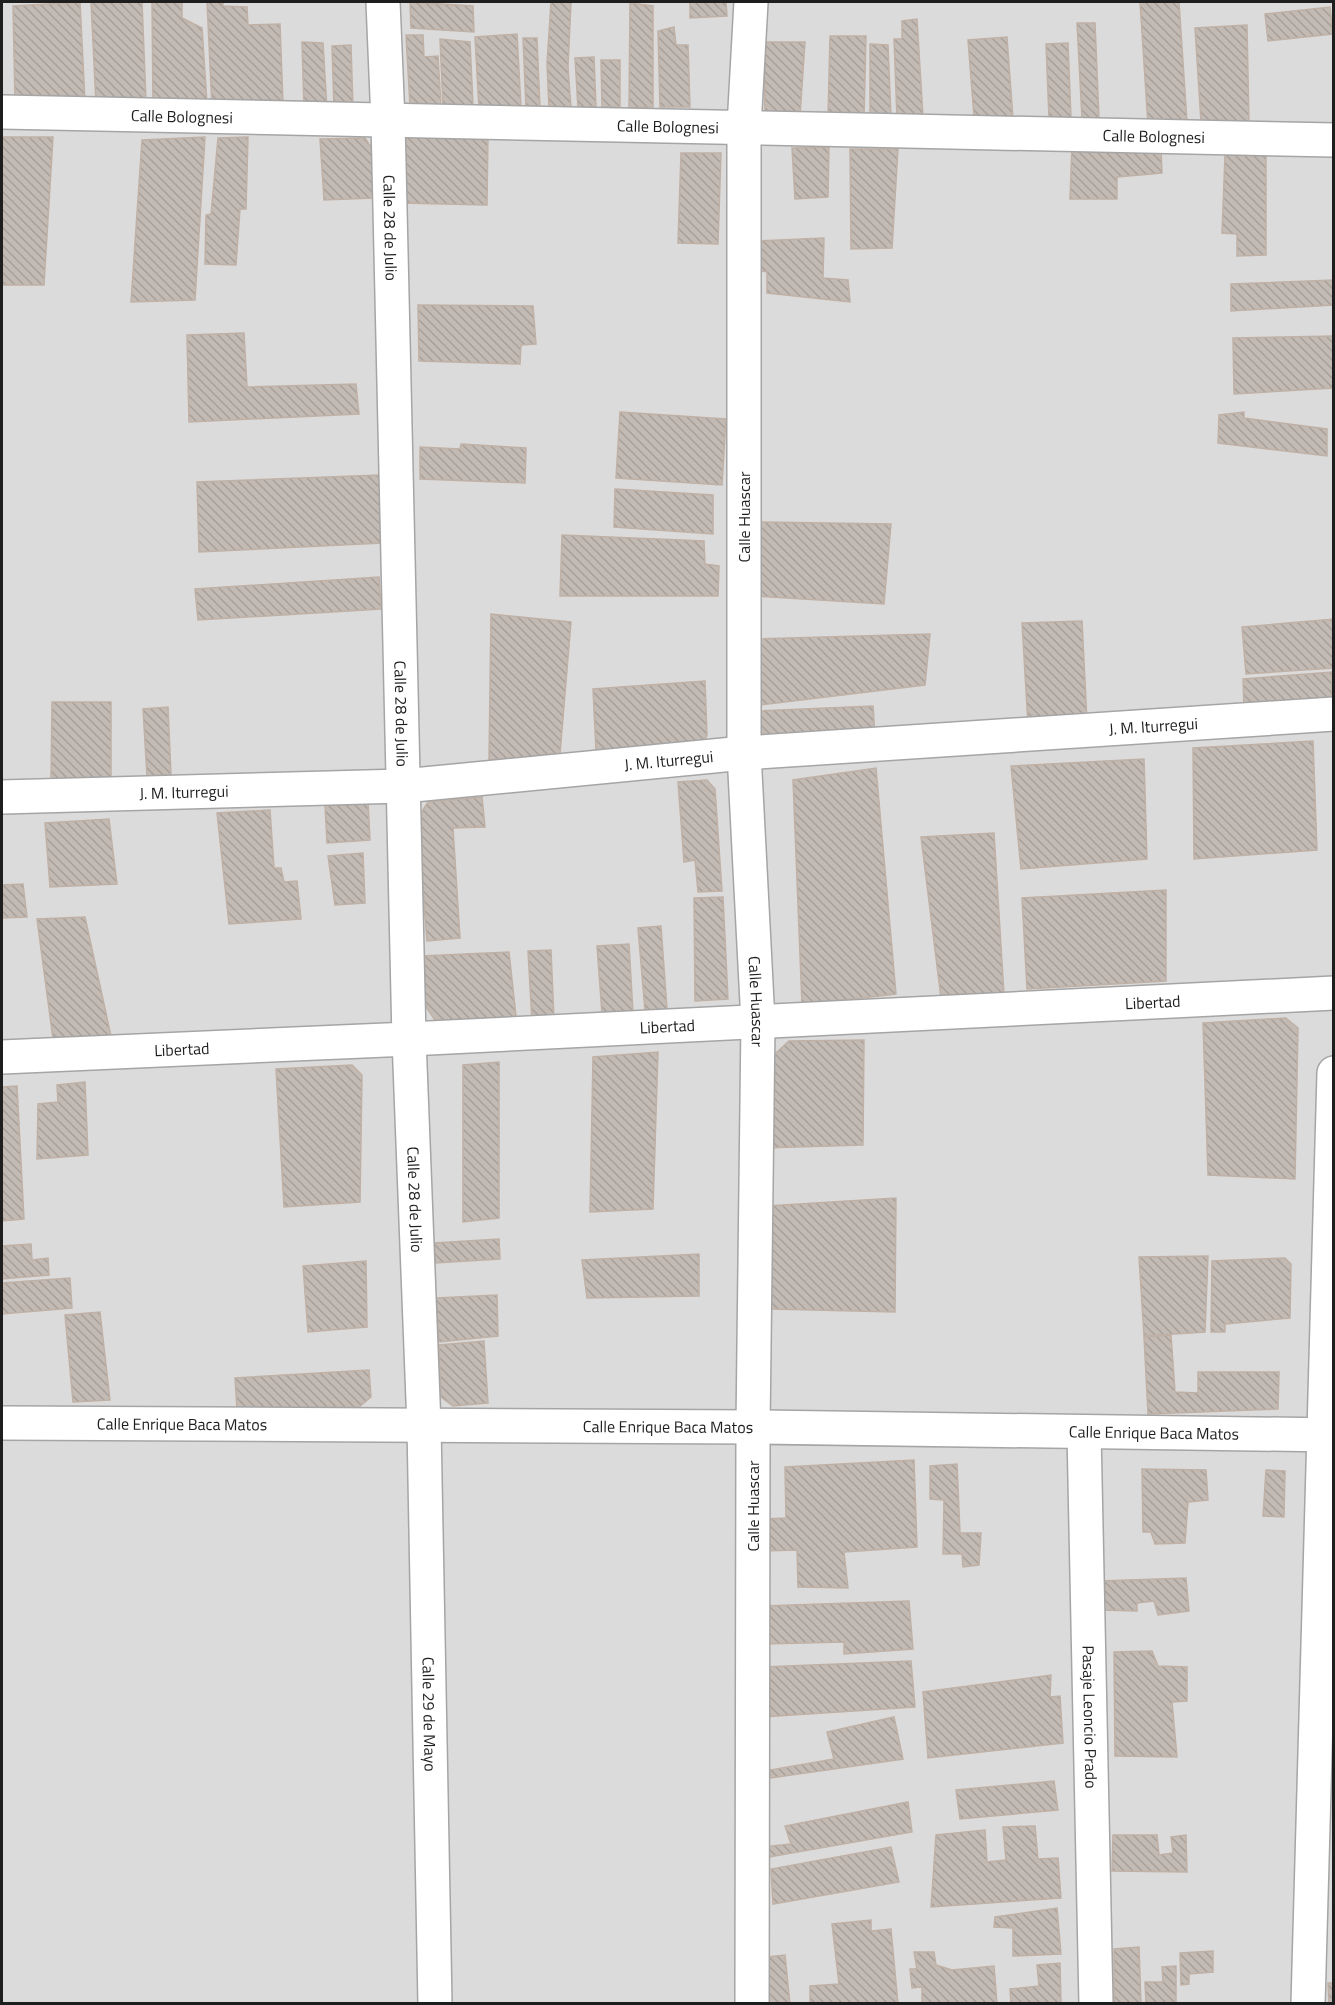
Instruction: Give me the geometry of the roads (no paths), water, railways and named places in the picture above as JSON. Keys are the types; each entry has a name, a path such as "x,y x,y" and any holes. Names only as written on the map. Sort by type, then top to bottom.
{"street":[{"name":"Calle 28 de Julio","path":"383,2 388,122 410,1039 424,1426"},
{"name":"Calle Huascar","path":"751,2 744,127 744,753 758,1022 753,1428 752,2004"},
{"name":"Calle Bolognesi","path":"2,112 388,122 1334,140"},
{"name":"J. M. Iturregui","path":"2,797 403,786 744,753 1334,714"},
{"name":"Libertad","path":"2,1057 1334,993"},
{"path":"1308,2004 1328,1435 1334,1073"},
{"name":"Calle Enrique Baca Matos","path":"2,1423 1328,1435"},
{"name":"Calle 29 de Mayo","path":"424,1426 435,2004"},
{"name":"Pasaje Leoncio Prado","path":"1084,1432 1096,2004"}]}
